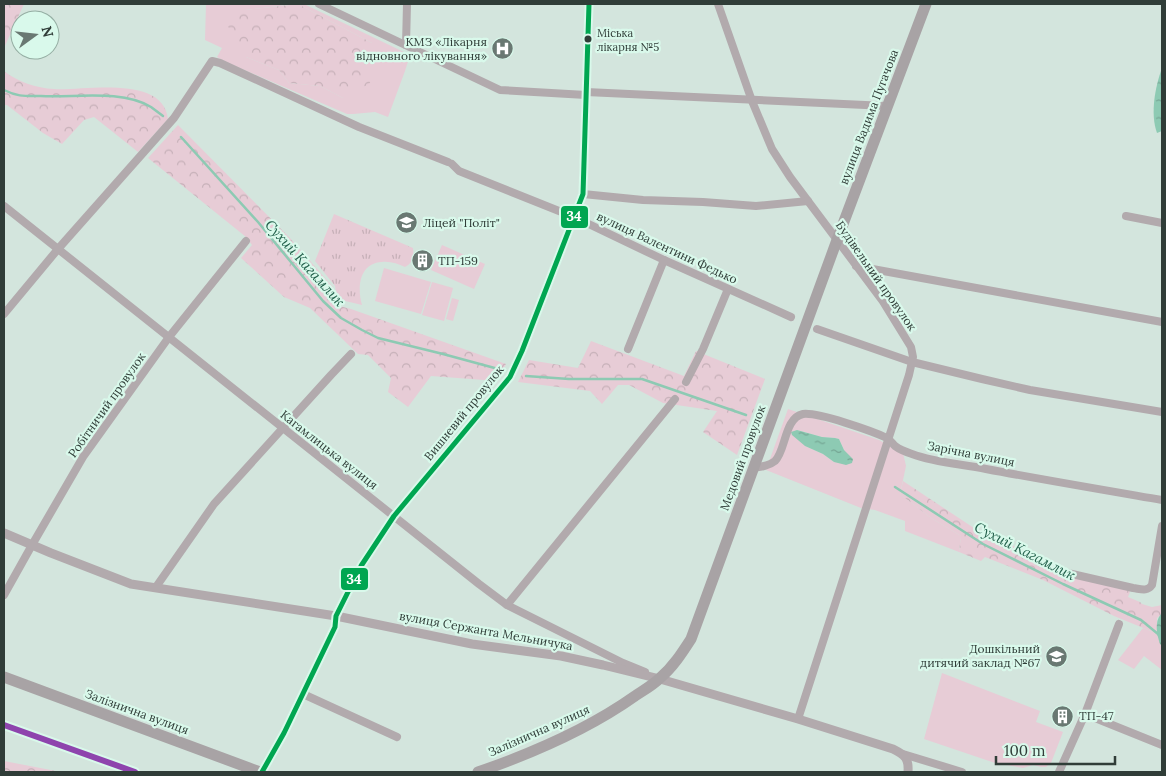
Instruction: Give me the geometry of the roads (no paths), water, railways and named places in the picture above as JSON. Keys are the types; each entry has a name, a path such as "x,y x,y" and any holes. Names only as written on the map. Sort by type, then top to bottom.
{"main road":[{"name":"вулиця Вадима Пугачова","path":"838,240 926,4"},
{"name":"Медовий провулок","path":"660,679 678,660 691,639 838,240"},
{"name":"Залізнична вулиця","path":"4,677 261,772"},
{"name":"Залізнична вулиця","path":"478,772 564,738 596,721 660,679"}],"street":[{"path":"320,4 500,90 888,106"},
{"path":"406,45 407,4"},
{"name":"Вишневий провулок","path":"261,772 303,694 335,627 336,616 361,566 394,516 510,376 522,350 583,194 588,4"},
{"name":"Будівельний провулок","path":"718,4 752,100 772,149 790,177 882,300 911,347 913,357 910,375 798,719"},
{"name":"вулиця Валентини Федько","path":"58,249 174,118 212,61 359,127 450,163 459,171 482,181 574,217 791,317"},
{"path":"583,194 643,200 756,206 808,201"},
{"name":"Кагамлицька вулиця","path":"4,206 508,605 622,663 660,679"},
{"path":"1126,216 1162,223"},
{"name":"Робітничий провулок","path":"4,595 83,456 169,337 246,241"},
{"path":"4,314 58,249"},
{"path":"628,349 664,260"},
{"path":"856,266 1162,322"},
{"path":"686,382 703,349 728,289"},
{"path":"817,329 912,362 1030,390 1162,412"},
{"path":"156,588 214,504 351,354"},
{"path":"508,605 675,399"},
{"name":"Зарічна вулиця","path":"753,468 769,465 777,460 790,426 796,417 805,414 822,416 843,422 889,439 896,447 912,454 938,461 1162,500"},
{"path":"1060,572 1145,590 1152,585 1162,526"},
{"name":"вулиця Сержанта Мельничука","path":"4,532 131,584 336,616 472,644 561,656 660,679 798,719 962,772"},
{"path":"1059,772 1085,714 1119,624"},
{"path":"303,694 397,737"},
{"path":"1085,714 1162,744"},
{"path":"903,754 908,762 908,772"}],"water":[{"path":"1162,68 1162,131 1157,133 1154,118 1154,100"},
{"path":"797,430 822,437 839,439 844,450 853,459 852,463 846,465 834,462 823,454 805,446 792,435 791,432"},
{"path":"1161,614 1162,646 1157,629 1157,621"}],"waterway":[{"name":"Сухий Кагамлик","path":"4,90 26,96 112,96 126,98 139,101 163,116"},
{"name":"Сухий Кагамлик","path":"181,137 258,222 323,301 341,318 378,338 502,370"},
{"name":"Сухий Кагамлик","path":"526,376 569,379 642,379 746,415"},
{"name":"Сухий Кагамлик","path":"895,487 983,544 1141,620 1158,634 1162,640"}],"place":[{"name":"Міська лікарня №5","path":"588,39"},
{"name":"КМЗ «Лікарня відновного лікування»","path":"503,49"},
{"name":"Ліцей \"Політ\"","path":"407,223"},
{"name":"ТП-159","path":"422,261"},
{"name":"Дошкільний дитячий заклад №67","path":"1056,656"},
{"name":"ТП-47","path":"1063,716"}]}
